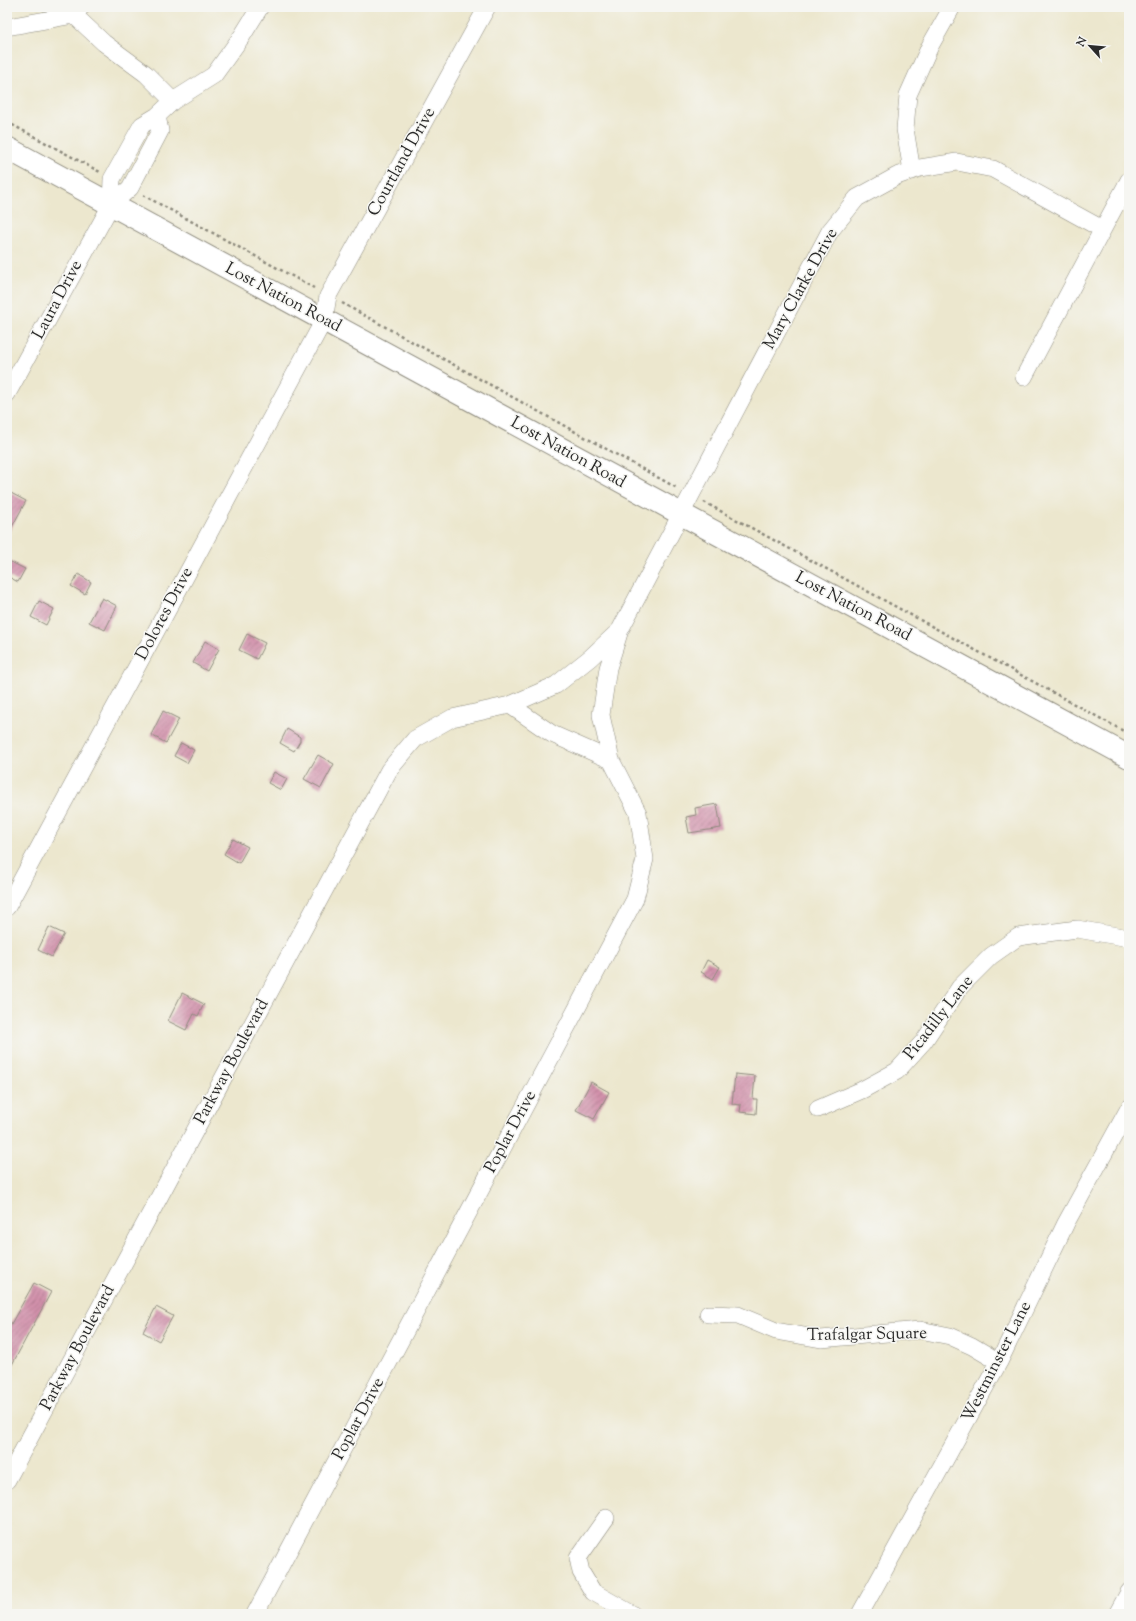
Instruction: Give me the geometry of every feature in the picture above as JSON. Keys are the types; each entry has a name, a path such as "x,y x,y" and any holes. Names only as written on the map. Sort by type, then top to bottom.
{"street":[{"path":"7,27 77,11 104,43 146,74 174,101 214,75 242,36 260,7"},
{"name":"Courtland Drive","path":"324,320 328,296 488,7"},
{"path":"912,171 905,129 908,95 930,46 952,7"},
{"name":"Laura Drive","path":"7,394 111,205 130,188 160,131 158,116 174,101"},
{"name":"Lost Nation Road","path":"7,148 1129,756"},
{"name":"Mary Clarke Drive","path":"681,514 830,231 858,198 897,176 912,171 957,162 993,170 1102,229"},
{"path":"1024,377 1129,180"},
{"name":"Dolores Drive","path":"7,907 324,320"},
{"name":"Parkway Boulevard","path":"7,1480 389,770 415,739 452,718 510,705 556,685 590,658 620,630 681,514"},
{"name":"Poplar Drive","path":"255,1614 635,899 645,859 638,813 611,760 601,715 608,668 620,630"},
{"path":"510,705 552,734 611,760"},
{"name":"Picadilly Lane","path":"818,1109 862,1090 896,1070 924,1041 960,987 991,956 1018,937 1077,929 1129,938"},
{"name":"Westminster Lane","path":"860,1614 999,1362 1066,1223 1129,1108"},
{"name":"Trafalgar Square","path":"708,1314 738,1316 776,1331 821,1339 920,1330 950,1336 972,1346 999,1362"},
{"path":"606,1518 578,1558 581,1572 593,1592 632,1614"},
{"path":"1117,1614 1129,1592"}],"path":[{"path":"668,483 1129,734"}],"building":[{"path":"11,493 26,501 7,536 7,501"},
{"path":"7,560 25,569 18,582 7,576"},
{"path":"78,574 91,582 85,594 71,586"},
{"path":"102,598 117,606 105,630 89,622"},
{"path":"39,601 54,609 46,625 31,617"},
{"path":"247,634 265,643 257,659 239,650"},
{"path":"205,641 219,649 207,671 193,663"},
{"path":"163,711 179,719 166,743 151,735"},
{"path":"287,729 300,737 300,741 294,751 280,743"},
{"path":"181,743 194,750 187,763 174,756"},
{"path":"318,755 334,764 321,788 304,779"},
{"path":"274,772 287,779 281,790 268,783"},
{"path":"717,804 721,828 689,833 686,817 696,815 695,808"},
{"path":"233,839 248,847 239,863 224,854"},
{"path":"49,927 64,934 52,957 38,950"},
{"path":"707,960 720,967 713,979 701,972"},
{"path":"182,993 204,1004 198,1016 194,1014 186,1030 168,1021"},
{"path":"735,1074 755,1076 753,1099 757,1099 756,1114 740,1112 741,1105 732,1104"},
{"path":"591,1082 609,1092 594,1119 576,1110"},
{"path":"34,1283 51,1292 7,1374 7,1331"},
{"path":"156,1307 173,1316 159,1341 143,1332"}]}
